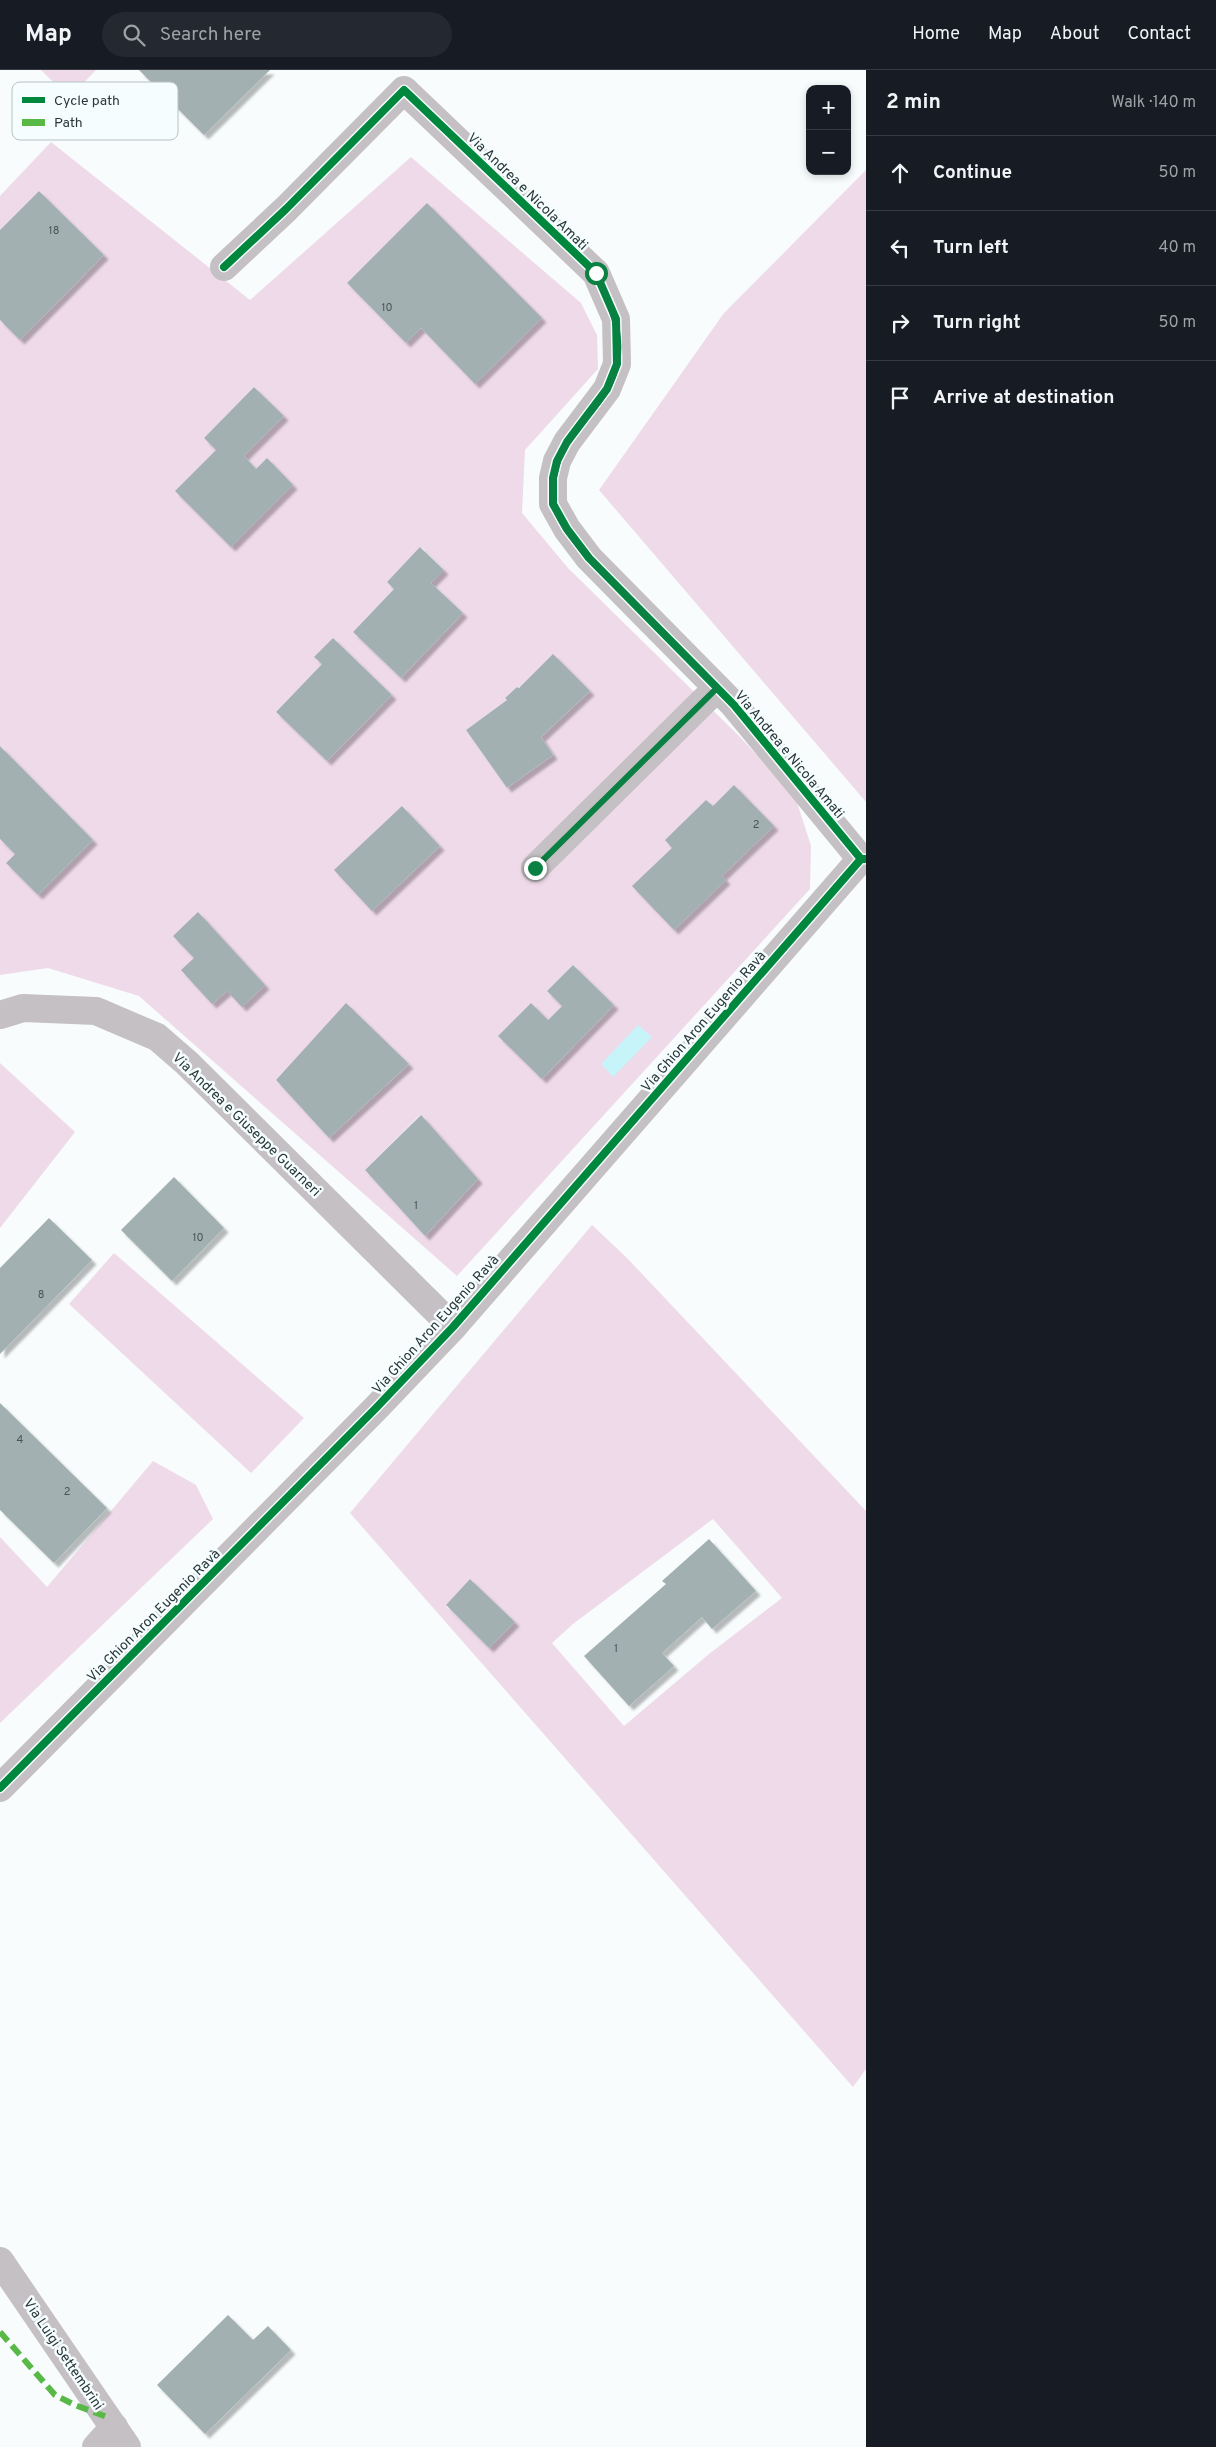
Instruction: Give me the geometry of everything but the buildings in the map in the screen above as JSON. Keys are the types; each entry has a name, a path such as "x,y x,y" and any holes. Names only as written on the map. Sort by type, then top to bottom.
{"street":[{"name":"Via Andrea e Nicola Amati","path":"224,267 286,209 404,90 596,273 616,319 617,364 607,389 567,442 557,461 553,478 553,504 567,529 589,558 717,688 864,859"},
{"name":"Via Andrea e Nicola Amati","path":"535,868 717,688"},
{"name":"Via Ghion Aron Eugenio Ravà","path":"0,1788 376,1408 453,1327 864,859"},
{"name":"Via Andrea e Giuseppe Guarneri","path":"0,1015 23,1008 96,1011 157,1037 187,1063 453,1327"},
{"name":"Via Luigi Settembrini","path":"0,2261 112,2440"}],"shaded area":[{"path":"41,70 96,70 84,82 53,82"},
{"path":"51,142 250,300 411,157 581,303 597,335 598,369 525,450 522,513 568,568 739,736 795,796 811,846 810,889 457,1276 139,996 48,968 0,975 0,839 15,854 6,863 38,895 93,840 0,746 0,320 20,339 104,255 39,191 0,230 0,196","holes":["427,204 475,384 421,328 406,343 347,283","254,387 284,416 244,456 256,469 231,547 216,450 204,438","421,547 444,569 431,583 463,613 401,678 353,632 394,589 387,582","333,638 392,695 327,761 276,712 322,664 315,657","517,687 590,691 541,737 553,755 507,788 466,730 507,700 505,698","402,806 440,846 372,911","573,965 614,1005 542,1079 548,1020 562,1006 547,991","346,1004 409,1064 329,1138 276,1080","420,1115 478,1179 425,1236 365,1170"]},
{"path":"866,170 866,802 599,490 724,313"},
{"path":"0,1063 75,1132 0,1228"},
{"path":"592,1225 627,1258 866,1511 866,2069 853,2087 350,1513","holes":["713,1519 782,1598 709,1654 624,1726 552,1643 573,1624","470,1579 515,1622 489,1648 446,1606"]},
{"path":"114,1253 304,1418 251,1473 69,1304"},
{"path":"153,1461 196,1485 213,1519 0,1723 0,1537 47,1587"}],"water":[{"path":"638,1025 652,1037 613,1077 601,1064"}],"marked path":[{"path":"0,2332 55,2395 107,2417"}],"cycle path":[{"path":"224,267 286,209 404,90 596,273 616,319 617,364 607,389 567,442 557,461 553,478 553,504 567,529 589,558 734,705 861,859"},
{"path":"0,1788 376,1408 453,1327 861,859 866,859"}],"route":[{"path":"535,868 717,688 589,558 567,529 553,504 553,478 557,461 567,442 607,389 617,364 616,319 596,273"}]}
